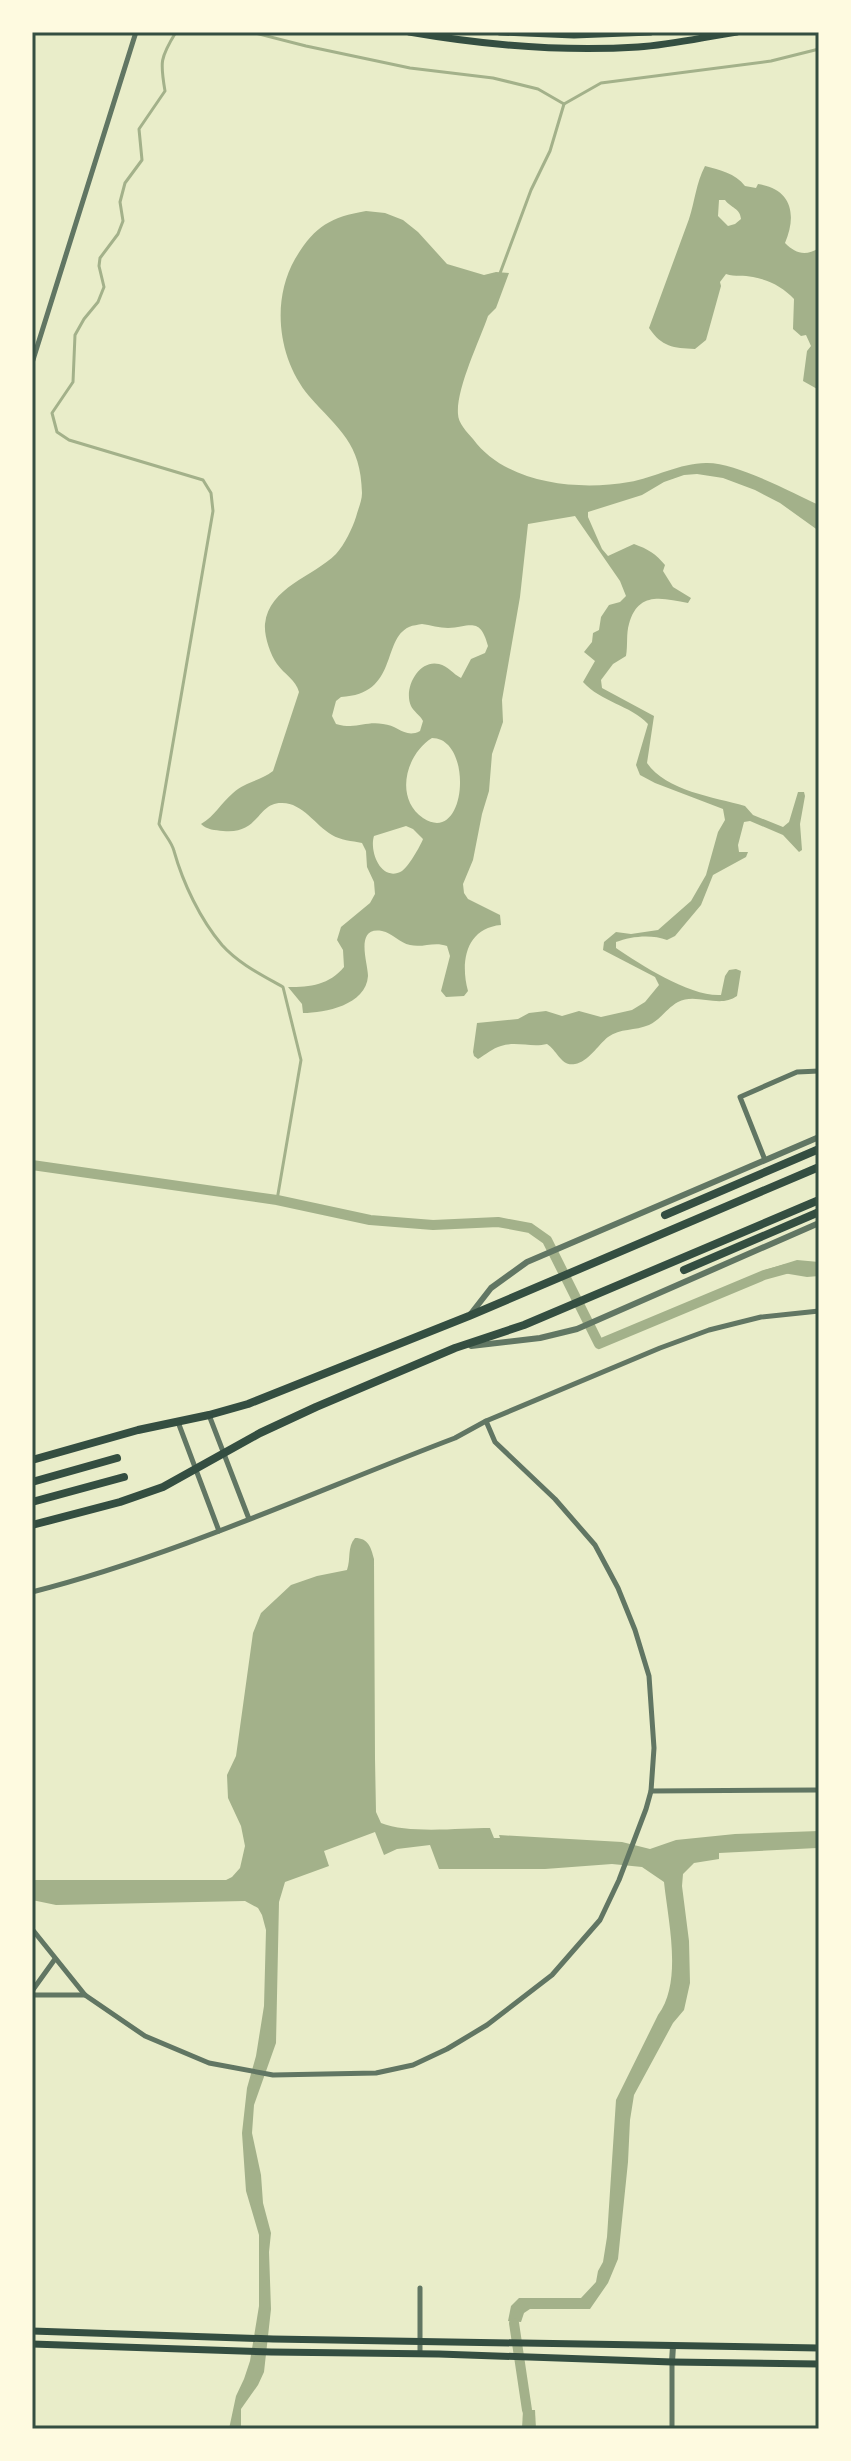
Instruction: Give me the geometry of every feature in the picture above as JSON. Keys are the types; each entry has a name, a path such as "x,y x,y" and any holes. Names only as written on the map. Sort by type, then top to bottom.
{"main road":[{"path":"409,32 479,42 574,49 640,47 737,32"},
{"path":"500,32 651,32"},
{"path":"665,1215 819,1149"},
{"path":"32,1460 138,1430 248,1404 469,1316 819,1167"},
{"path":"32,1525 120,1502 163,1487 260,1433 316,1407 455,1348 524,1325 819,1200"},
{"path":"684,1270 819,1212"},
{"path":"32,1482 117,1458"},
{"path":"32,1502 124,1477"},
{"path":"32,2331 273,2339 819,2348"},
{"path":"32,2344 819,2364"}],"street":[{"path":"32,363 136,32"},
{"path":"574,33 574,49"},
{"path":"765,1160 740,1097 797,1072 819,1071"},
{"path":"469,1316 491,1288 527,1262 819,1137"},
{"path":"455,1348 540,1338 577,1329 819,1223"},
{"path":"32,1592 85,1579 157,1555 455,1438 486,1421 709,1330 761,1317 819,1311"},
{"path":"209,1415 249,1519"},
{"path":"32,1929 85,1995 145,2036 185,2055 244,2071 273,2075 376,2073 413,2065 447,2049 508,2011 552,1975 600,1920 624,1867 651,1791 654,1748 649,1676 618,1588 595,1545 555,1499 495,1442 486,1421"},
{"path":"178,1422 219,1531"},
{"path":"651,1791 819,1790"},
{"path":"32,1993 55,1959"},
{"path":"32,1993 85,1995"},
{"path":"420,2288 420,2354"},
{"path":"672,2429 673,2346"}],"shaded area":[{"path":"705,166 732,175 745,186 756,188 758,184 778,191 785,197 791,213 785,243 800,253 819,248 819,390 803,381 807,351 811,346 806,335 801,336 793,329 794,299 765,280 726,274 720,282 706,340 695,349 669,345 649,328","holes":["719,200 725,200 737,210 741,219 728,226 718,216"]},
{"path":"353,213 385,213 403,220 447,264 484,275 509,273 496,308 488,316 458,404 461,424 487,454 504,466 544,481 609,485 696,464 718,464 763,479 819,505 819,531 780,503 755,490 723,478 697,474 684,475 642,495 588,512 602,549 608,556 634,544 643,548 665,565 663,571 673,587 691,598 688,603 652,599 638,606 629,624 626,656 613,664 601,680 602,688 654,716 647,763 655,773 678,787 745,806 753,815 783,827 789,822 798,792 804,792 805,796 800,824 802,850 799,852 783,835 750,821 744,822 738,845 739,852 748,852 746,857 713,875 701,905 675,936 667,940 642,936 616,942 616,948 652,971 695,991 721,995 729,970 741,971 737,996 723,1001 685,999 649,1025 613,1034 580,1063 566,1063 547,1044 507,1045 495,1048 478,1059 473,1052 477,1023 518,1019 529,1013 546,1011 562,1016 579,1011 601,1017 632,1010 645,1002 659,985 655,977 603,950 604,942 616,932 631,934 658,930 691,901 706,875 718,832 725,820 723,809 640,775 636,765 648,724 583,682 595,661 584,652 592,642 593,633 599,630 601,617 609,605 620,602 626,596 620,581 575,516 528,524 520,597 502,700 503,722 492,754 489,791 473,860 463,884 468,899 500,915 501,925 480,932 468,948 465,969 468,991 464,996 446,997 441,991 450,956 447,946 410,945 386,932 373,931 365,940 368,976 360,994 333,1009 303,1013 302,1004 288,987 319,984 344,967 343,950 337,940 341,927 370,903 375,894 362,843 332,835 302,810 281,803 273,804 251,824 235,831 211,829 201,824 238,789 273,771 299,692 270,650 265,629 268,611 283,592 336,554 350,531 361,502 361,476 353,449 299,381 290,365 281,329 283,293 295,259 316,231 333,220","holes":["422,624 448,628 473,625 481,630 488,646 485,653 471,659 461,678 439,664 425,666 414,676 409,699 423,721 420,731 406,733 376,723 336,724 332,716 336,701 372,687 381,677 400,634 409,627","432,738 445,743 454,755 459,771 460,789 456,805 449,818 438,823 423,818 414,809 406,788 410,765 423,745","406,826 423,839 407,865 395,874 388,873 378,864 373,849 374,836"]},
{"path":"797,1260 819,1262 819,1276 765,1270"},
{"path":"355,1538 368,1544 374,1559 376,1812 381,1823 419,1829 490,1828 494,1838 500,1838 499,1835 622,1842 650,1849 676,1840 819,1831 819,1854 817,1848 719,1853 719,1859 694,1863 683,1874 690,1983 684,2010 673,2023 634,2095 618,2259 608,2283 590,2309 530,2309 524,2313 521,2322 508,2321 511,2306 519,2298 581,2298 596,2282 603,2262 616,2100 666,2001 670,1986 672,1951 664,1882 642,1867 612,1864 545,1869 439,1869 430,1845 397,1849 384,1855 375,1832 324,1851 329,1866 285,1882 279,1902 276,2043 254,2105 252,2133 271,2233 271,2309 264,2372 241,2409 241,2429 229,2429 236,2396 250,2361 259,2306 259,2235 246,2191 242,2133 247,2088 264,2006 266,1930 262,1915 258,1908 245,1901 56,1905 32,1900 32,1880 226,1880 232,1877 240,1868 245,1846 241,1826 228,1798 227,1775 236,1756 253,1633 261,1613 291,1585 347,1570"},
{"path":"523,2410 535,2410 536,2429 522,2429"}],"waterway":[{"path":"176,32 163,60 165,91 139,129 142,160 125,183 120,202 123,221 118,234 100,258 104,287 98,302 75,335 73,382 52,413 57,432 69,440 203,480 211,493 213,511 159,824 173,848 193,900 214,935 236,958 283,987 301,1060 277,1200"},
{"path":"251,32 410,68 493,78 538,89 564,104"},
{"path":"499,276 531,190 550,151 564,104 601,83 771,61 819,49"},
{"path":"32,1165 277,1200 370,1220 433,1225 498,1222 530,1228 547,1240 599,1344 764,1275 786,1269"},
{"path":"514,2323 527,2410"}]}
